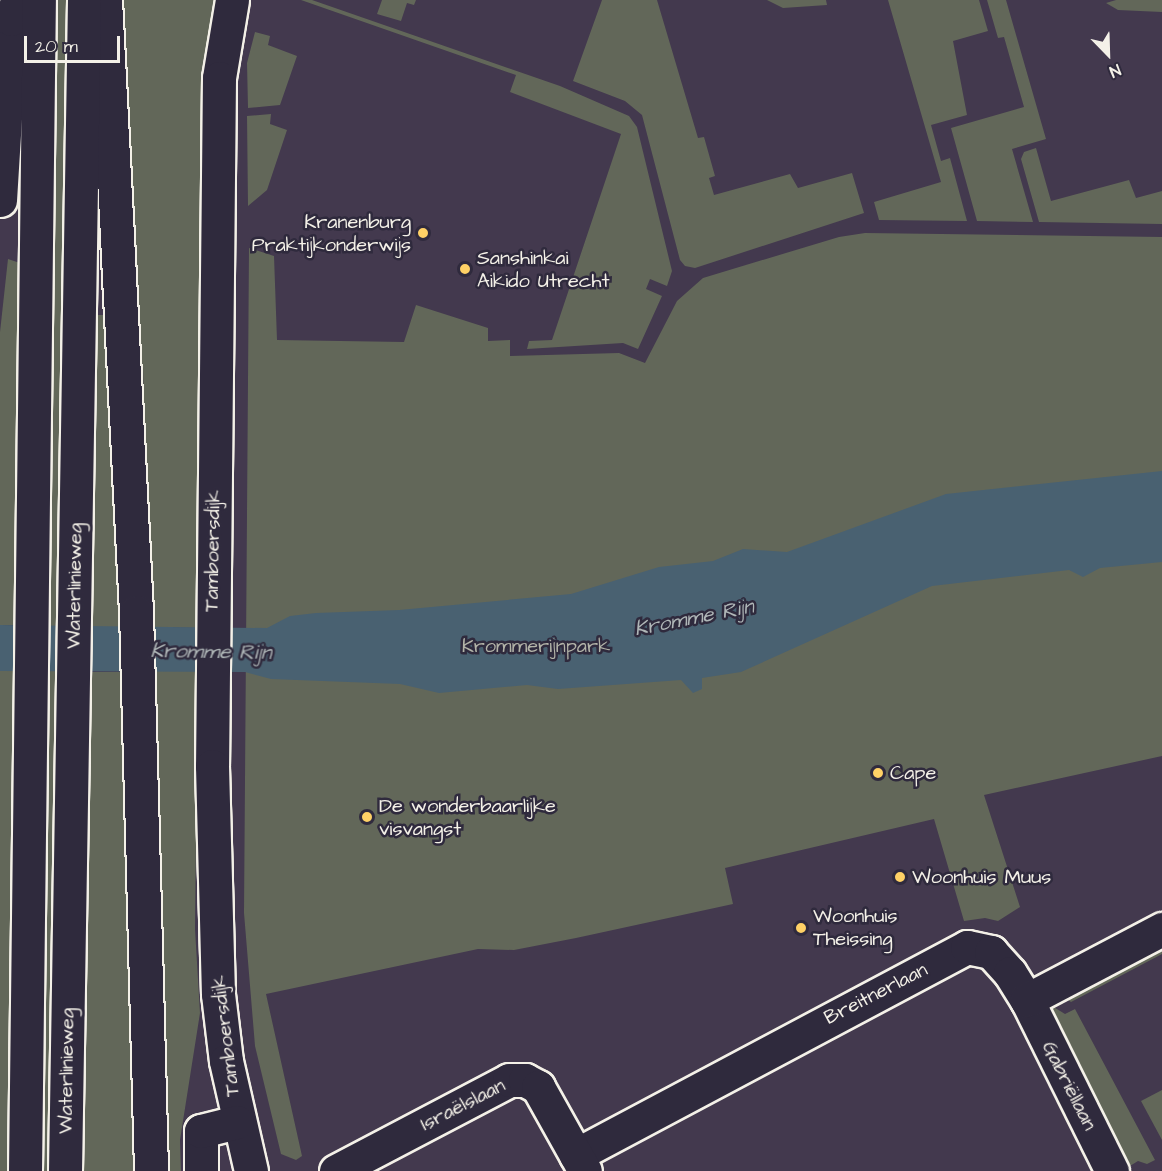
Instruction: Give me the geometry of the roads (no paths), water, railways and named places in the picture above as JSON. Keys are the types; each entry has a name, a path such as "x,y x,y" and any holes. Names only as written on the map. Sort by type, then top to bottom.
{"main road":[{"path":"0,201 11,19 17,0"},
{"name":"Waterlinieweg","path":"25,1171 39,0"},
{"name":"Waterlinieweg","path":"65,1171 84,0"},
{"path":"105,0 139,683 151,1171"},
{"name":"Tamboersdijk","path":"232,0 219,78 212,677 218,994 237,1122 251,1171"},
{"path":"1027,1000 1162,929"},
{"name":"Breitnerlaan","path":"580,1163 967,947 991,952 1010,973 1027,1000"},
{"name":"Gabriëllaan","path":"1027,1000 1112,1171"},
{"name":"Israëlslaan","path":"336,1171 509,1080 525,1080 538,1087 580,1163"},
{"path":"201,1171 201,1131 237,1122"}],"water":[{"name":"Kromme Rijn","path":"1162,471 1162,562 1100,568 1083,577 1069,570 932,586 741,672 702,678 702,689 693,693 681,680 558,689 527,685 439,693 400,684 271,679 245,672 0,671 0,625 267,628 290,616 316,613 399,610 571,594 659,567 713,561 743,549 787,552 946,494"}],"place":[{"name":"Kranenburg Praktijkonderwijs","path":"423,233"},
{"name":"Sanshinkai Aikido Utrecht","path":"465,269"},
{"name":"Cape","path":"878,773"},
{"name":"De wonderbaarlijke visvangst","path":"367,817"},
{"name":"Woonhuis Muus","path":"900,877"},
{"name":"Woonhuis Theissing","path":"801,928"}],"park label":[{"name":"Krommerijnpark","path":"536,646"}]}
